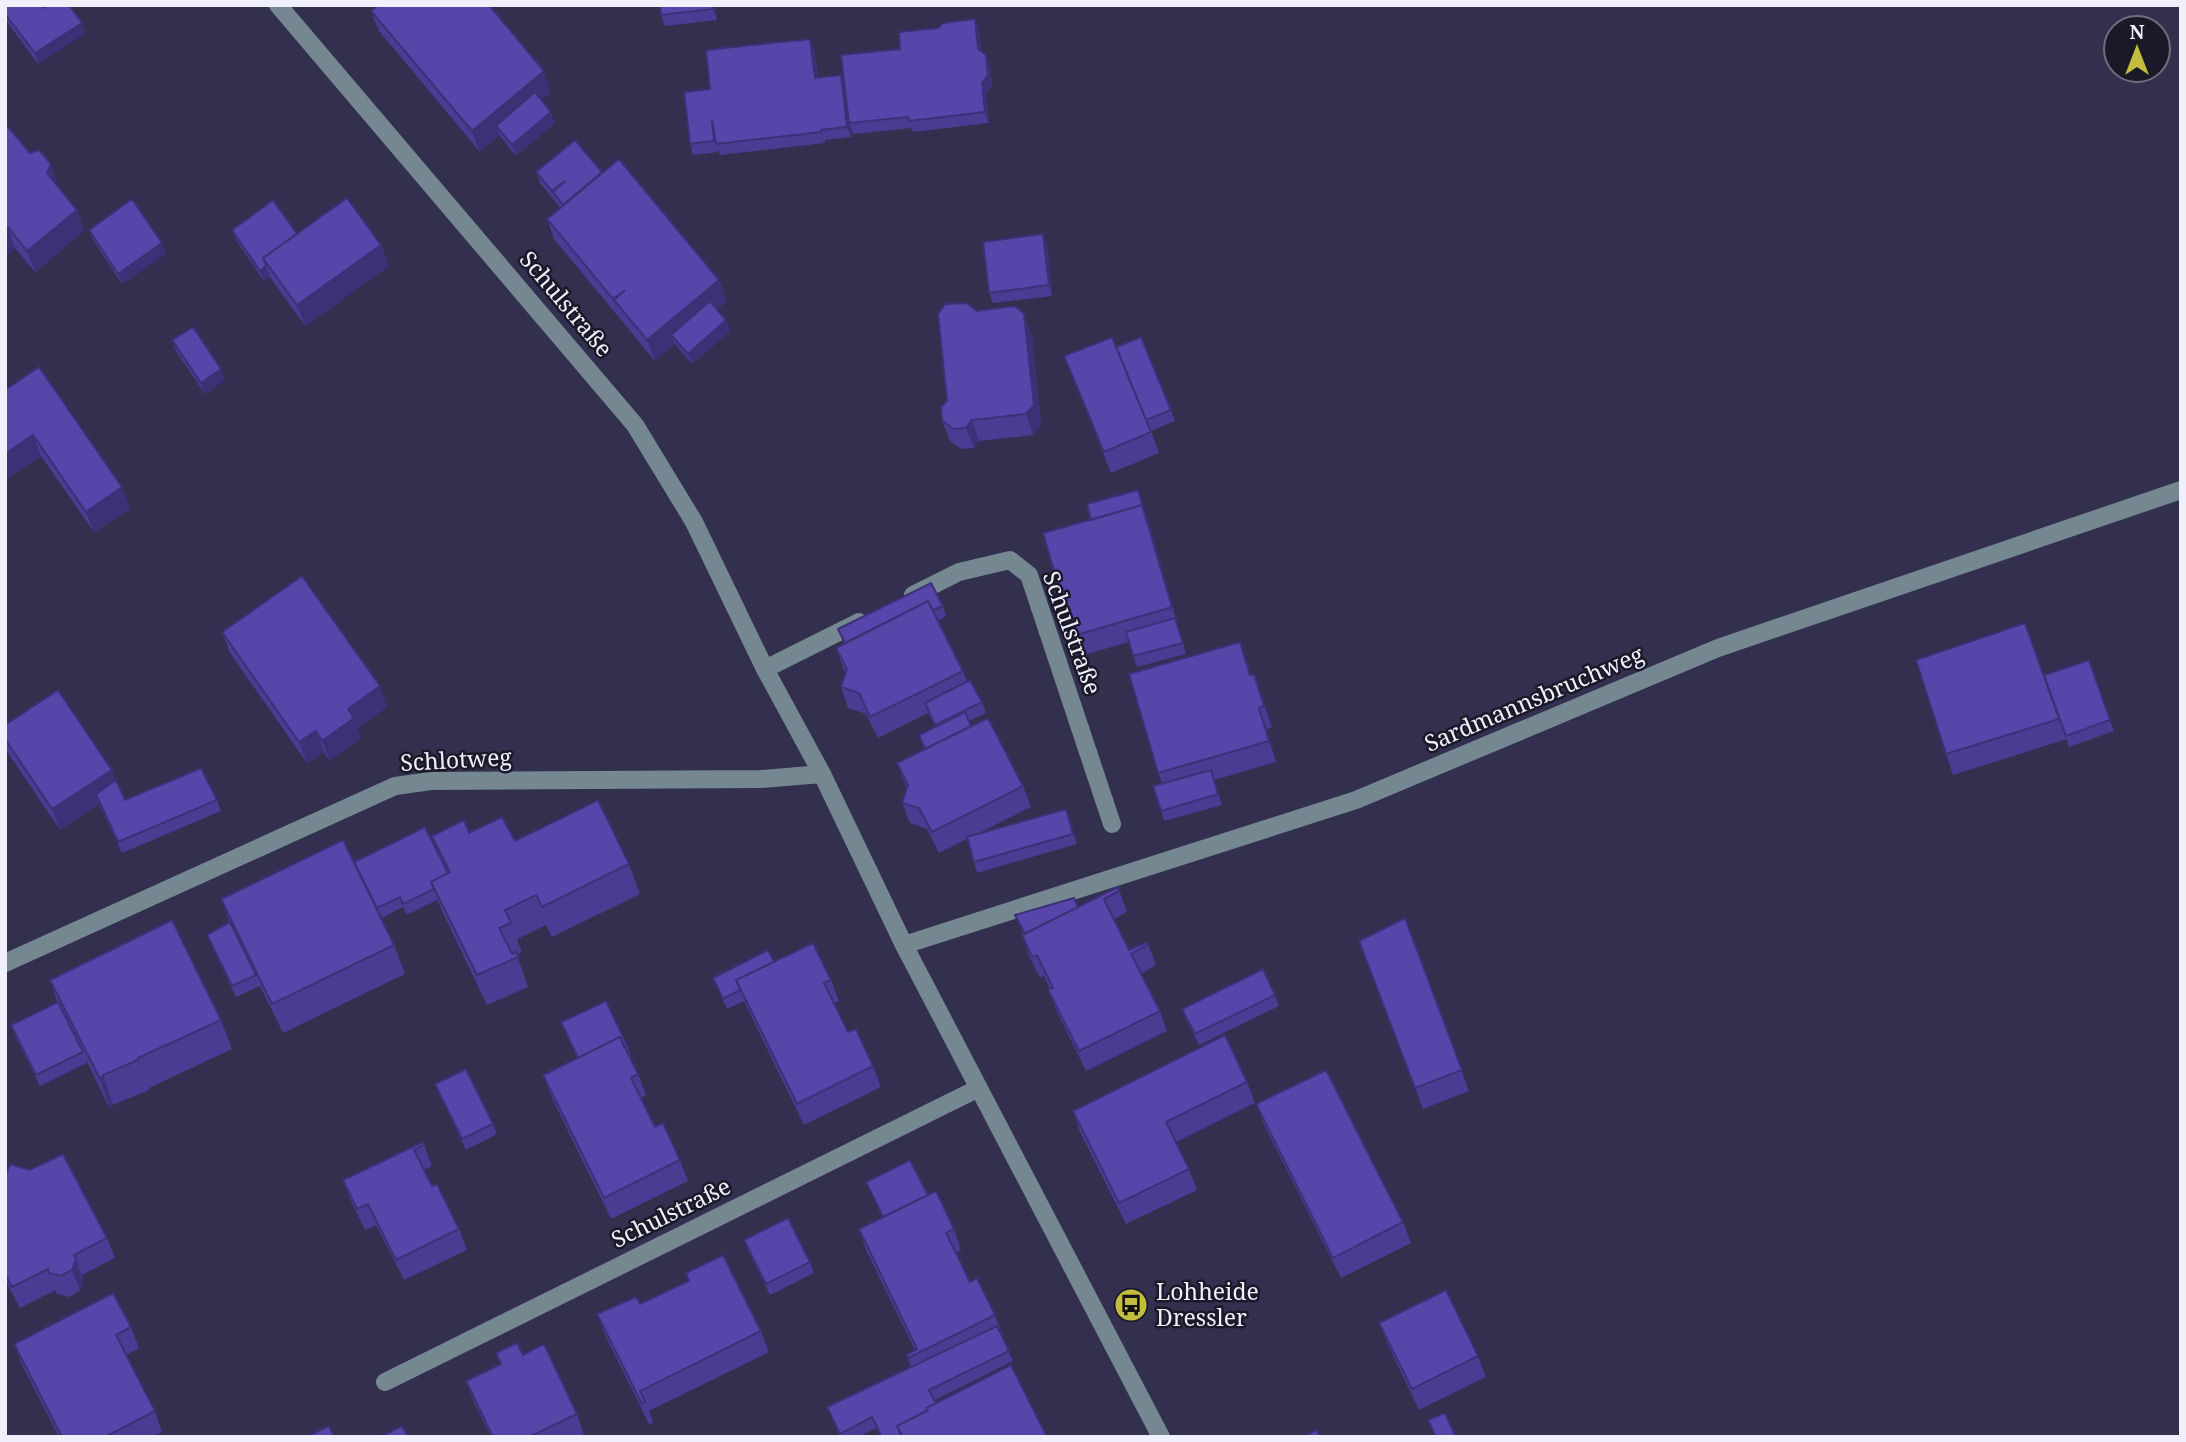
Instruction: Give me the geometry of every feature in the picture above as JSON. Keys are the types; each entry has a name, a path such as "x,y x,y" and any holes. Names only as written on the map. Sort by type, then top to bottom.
{"street":[{"name":"Schulstraße","path":"278,5 377,123 462,218 635,425 694,522 765,669 822,774 904,944 1161,1437"},
{"name":"Sardmannsbruchweg","path":"904,944 1356,800 1718,648 2181,490"},
{"name":"Schulstraße","path":"898,603 959,572 1010,560 1029,575 1112,824"},
{"path":"765,669 874,615"},
{"name":"Schlotweg","path":"5,964 395,786 431,781 761,779 822,774"},
{"name":"Schulstraße","path":"385,1382 979,1088"}],"building":[{"path":"5,5 41,5 43,8 48,5 69,5 82,23 35,53 5,14"},
{"path":"378,5 489,5 544,71 472,131 371,11"},
{"path":"660,5 712,5 713,9 661,15"},
{"path":"975,19 978,49 986,55 988,75 982,83 985,112 909,121 908,117 849,123 841,55 900,49 899,32 938,28 943,23"},
{"path":"810,39 815,78 841,75 847,127 716,144 712,120 714,141 690,144 684,92 710,89 706,50"},
{"path":"535,92 551,112 512,145 496,126"},
{"path":"5,123 30,153 39,150 51,164 47,173 77,210 27,251 8,227 5,229"},
{"path":"575,140 602,172 563,205 553,192 565,181 552,191 536,172"},
{"path":"619,159 719,280 647,340 614,300 625,290 613,299 547,219"},
{"path":"347,198 381,245 297,305 263,258"},
{"path":"132,199 162,243 118,274 89,230"},
{"path":"273,200 297,234 263,258 266,266 260,271 232,230"},
{"path":"1043,234 1049,285 989,293 983,242"},
{"path":"710,301 726,320 688,354 671,335"},
{"path":"967,303 977,311 1015,306 1024,314 1034,405 1026,414 972,420 966,428 953,429 942,420 941,407 947,401 938,314 945,304"},
{"path":"193,327 221,369 201,383 172,340"},
{"path":"1112,337 1151,432 1104,452 1064,356"},
{"path":"1141,337 1171,410 1146,420 1116,347"},
{"path":"39,367 122,487 86,512 33,435 5,454 5,390"},
{"path":"1138,490 1144,510 1142,505 1091,520 1087,504"},
{"path":"1142,505 1172,607 1073,636 1043,533"},
{"path":"302,576 380,686 348,709 354,718 322,741 316,731 299,742 222,632"},
{"path":"931,583 943,606 933,610 928,601 845,643 838,629"},
{"path":"928,601 963,671 870,717 859,693 841,687 847,669 836,648"},
{"path":"1175,618 1183,643 1133,656 1126,632"},
{"path":"2025,623 2059,719 1946,754 1916,660"},
{"path":"1240,642 1250,675 1254,674 1264,706 1259,708 1269,741 1158,773 1129,674"},
{"path":"2089,660 2110,720 2066,736 2044,675"},
{"path":"970,680 982,702 935,725 925,703"},
{"path":"58,690 112,770 52,809 5,739 5,725"},
{"path":"965,712 971,726 925,749 919,735"},
{"path":"988,718 1023,786 932,832 919,808 902,803 908,785 897,763"},
{"path":"201,768 217,800 118,842 96,794 116,780 125,800"},
{"path":"1211,770 1218,794 1161,811 1153,786"},
{"path":"598,800 629,864 542,907 536,895 505,910 511,923 499,928 512,954 516,952 518,957 477,975 431,882 450,872 432,836 464,820 469,833 502,817 515,841"},
{"path":"1066,809 1073,834 974,862 967,837"},
{"path":"425,827 448,873 431,882 434,889 403,904 400,897 377,908 354,862"},
{"path":"343,840 394,945 272,1004 221,899"},
{"path":"1118,887 1119,891 1104,899 1129,950 1147,942 1148,944 1131,954 1160,1011 1079,1051 1048,990 1053,988 1037,955 1032,957 1022,935"},
{"path":"1074,898 1078,907 1025,934 1015,915"},
{"path":"1405,918 1462,1070 1415,1088 1359,941"},
{"path":"172,920 221,1020 103,1075 100,1079 50,980"},
{"path":"230,922 256,975 232,986 207,935"},
{"path":"813,943 831,980 824,983 848,1032 856,1029 873,1066 797,1104 736,980"},
{"path":"768,950 774,962 736,980 740,990 723,999 713,978"},
{"path":"1263,969 1275,995 1195,1034 1182,1009"},
{"path":"606,1001 627,1045 624,1047 620,1037 578,1058 561,1022"},
{"path":"58,1002 83,1052 36,1075 11,1025"},
{"path":"1225,1035 1247,1082 1166,1122 1189,1169 1119,1203 1073,1111"},
{"path":"620,1037 638,1074 631,1078 655,1127 663,1123 680,1160 604,1198 543,1075"},
{"path":"466,1069 493,1124 462,1139 435,1084"},
{"path":"1326,1070 1403,1222 1333,1258 1256,1104"},
{"path":"423,1142 424,1145 414,1150 432,1186 437,1184 459,1229 396,1260 368,1204 357,1209 343,1180"},
{"path":"63,1154 107,1238 74,1255 76,1259 72,1270 61,1276 49,1273 48,1269 12,1287 5,1274 5,1178 10,1164 30,1170"},
{"path":"910,1160 928,1195 883,1217 866,1182"},
{"path":"936,1191 954,1229 946,1233 970,1282 977,1278 995,1315 908,1358 906,1355 917,1349 859,1229"},
{"path":"788,1218 810,1262 766,1284 744,1240"},
{"path":"723,1255 761,1331 640,1391 645,1402 642,1404 597,1314 636,1297 640,1304 689,1281 686,1273"},
{"path":"1446,1290 1478,1356 1412,1389 1379,1323"},
{"path":"113,1293 131,1327 116,1335 155,1411 105,1437 62,1437 14,1344"},
{"path":"997,1326 1009,1351 929,1390 936,1403 926,1408 927,1411 897,1426 901,1436 882,1437 872,1417 840,1434 827,1407"},
{"path":"517,1343 523,1355 544,1344 577,1414 529,1437 493,1437 466,1381 501,1364 496,1353"},
{"path":"1011,1365 1047,1437 903,1437 897,1426 928,1410 926,1408"},
{"path":"1445,1413 1456,1437 1436,1437 1428,1420"},
{"path":"329,1426 334,1437 306,1437"},
{"path":"402,1426 408,1437 380,1437"},
{"path":"1316,1430 1320,1437 1303,1437"}],"place":[{"name":"Lohheide Dressler","path":"1131,1305"}]}
